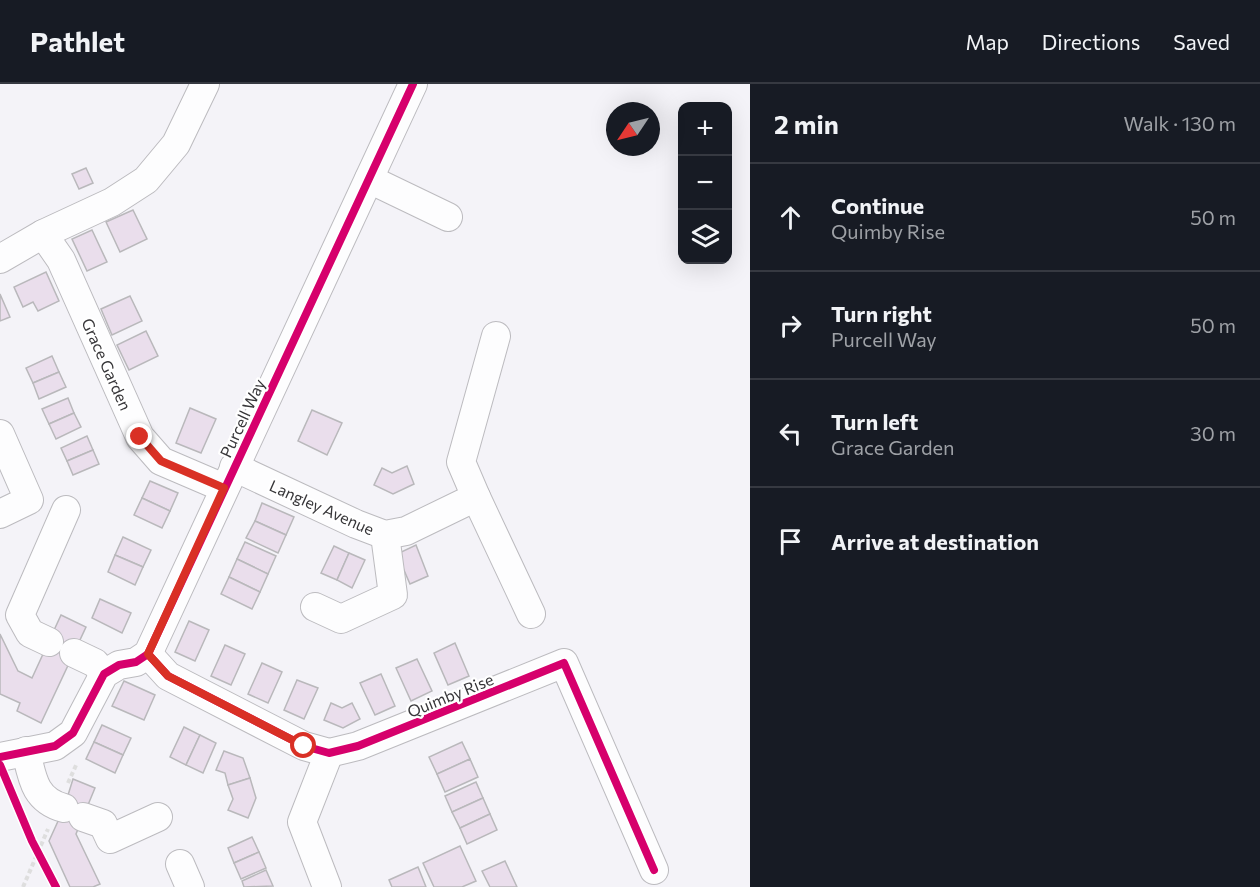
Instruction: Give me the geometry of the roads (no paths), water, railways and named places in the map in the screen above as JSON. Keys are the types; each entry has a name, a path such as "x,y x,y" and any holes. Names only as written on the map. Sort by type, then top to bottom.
{"street":[{"path":"0,259 43,234 112,202 146,180 176,144 205,84"},
{"name":"Purcell Way","path":"148,654 413,84"},
{"path":"369,179 448,217"},
{"name":"Grace Garden","path":"43,234 61,260 140,437 161,461 229,478"},
{"path":"496,336 461,462 531,614"},
{"path":"0,434 29,500 0,514"},
{"name":"Langley Avenue","path":"229,478 385,535 406,531 476,497"},
{"path":"66,510 20,615 30,633 95,663 104,675"},
{"path":"315,606 340,620 393,595 385,535"},
{"path":"158,817 110,839 103,824 44,798 13,754 55,746 73,733 104,675 119,665 136,662 148,654 168,676 304,746 329,753 302,822 327,887"},
{"name":"Quimby Rise","path":"329,753 358,746 564,663 654,870"}]}
